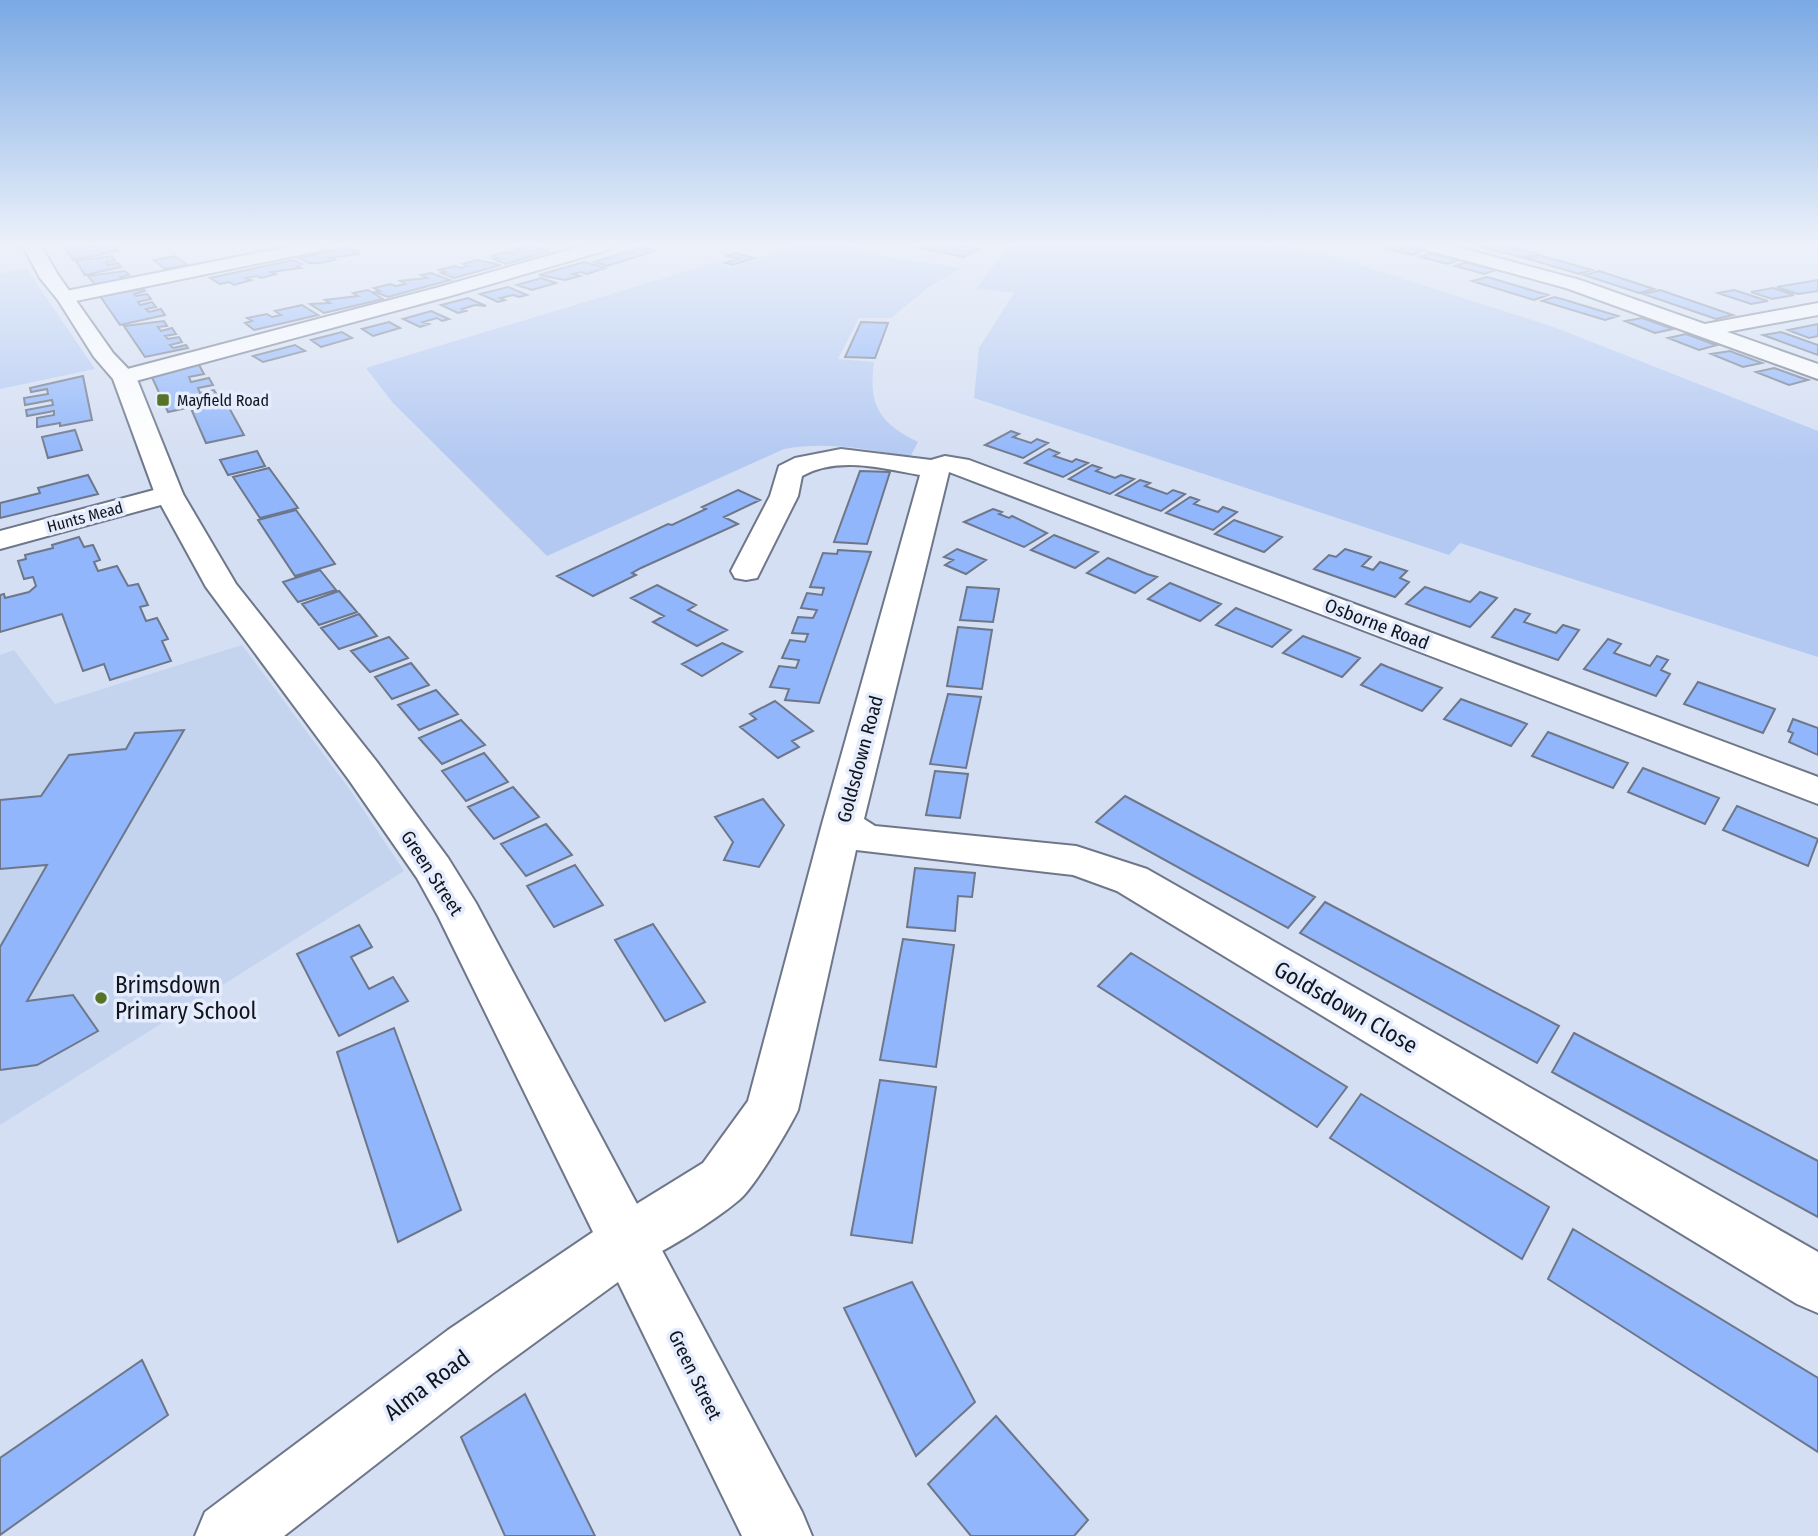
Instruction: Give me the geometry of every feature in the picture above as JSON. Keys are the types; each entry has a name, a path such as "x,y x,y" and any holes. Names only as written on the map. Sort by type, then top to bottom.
{"street":[{"name":"Green Street","path":"79,318 105,357 124,377 169,494 222,587 280,660 433,869 460,915 629,1240 778,1536"},
{"path":"124,377 347,318"},
{"path":"1670,318 1818,372"},
{"path":"1705,330 1771,318"},
{"path":"746,571 784,496 789,472 801,463 816,458 835,457 936,469"},
{"name":"Osborne Road","path":"936,469 945,464 960,466 1818,791"},
{"name":"Goldsdown Road","path":"629,1240 722,1181 772,1110 842,824 936,469"},
{"name":"Hunts Mead","path":"0,540 169,494"},
{"name":"Goldsdown Close","path":"842,824 866,839 1076,861 1132,880 1818,1284"},
{"name":"Alma Road","path":"229,1536 470,1352 629,1240"}],"shaded area":[{"path":"0,318 60,318 95,369 0,389"},
{"path":"533,318 891,318 859,318 838,359 874,362 873,390 879,411 894,428 918,442 910,457 831,446 784,449 547,556 393,403 366,368"},
{"path":"998,318 1525,318 1551,326 1818,431 1818,657 1460,543 1449,555 974,398 979,348"},
{"name":"Brimsdown Primary School","path":"242,645 348,787 404,871 0,1125 0,655 14,650 55,704"}],"building":[{"path":"115,318 153,318 120,325"},
{"path":"247,318 307,318 254,330 245,323 252,321"},
{"path":"437,318 423,322 429,324 420,327 403,319 446,318 449,319 442,321"},
{"path":"1642,318 1673,329 1655,333 1625,321"},
{"path":"164,321 167,326 158,327 161,331 172,328 176,334 165,336 168,339 179,337 182,342 170,345 173,348 186,345 188,348 145,357 124,326"},
{"path":"389,322 400,328 373,336 362,329"},
{"path":"861,322 888,323 875,358 845,357"},
{"path":"1818,324 1818,336 1809,338 1788,330"},
{"path":"342,332 352,338 321,347 311,340"},
{"path":"1781,332 1818,345 1818,355 1763,335"},
{"path":"1686,334 1717,345 1699,350 1668,338"},
{"path":"295,345 305,351 263,362 253,356"},
{"path":"1730,351 1762,363 1743,367 1711,354"},
{"path":"198,363 204,374 189,377 191,382 209,378 213,385 198,388 200,393 214,390 219,398 168,412 150,373"},
{"path":"1774,368 1808,380 1789,385 1756,372"},
{"path":"83,376 92,420 37,427 37,418 54,415 54,411 27,416 26,410 53,405 52,400 25,405 24,398 48,394 47,389 31,392 30,388"},
{"path":"227,404 244,435 206,443 192,411"},
{"path":"75,430 82,450 48,458 42,437"},
{"path":"1011,431 1019,434 1013,437 1031,443 1037,439 1048,443 1023,458 985,445"},
{"path":"1049,449 1059,453 1054,456 1072,462 1076,459 1088,463 1063,477 1025,463"},
{"path":"257,451 265,466 228,475 220,460"},
{"path":"1092,465 1101,468 1096,471 1115,478 1121,475 1134,479 1110,494 1069,479"},
{"path":"269,468 298,508 260,518 233,477"},
{"path":"860,471 890,472 867,544 834,542"},
{"path":"88,475 98,494 0,518 0,503 40,493 38,488"},
{"path":"1140,480 1150,483 1145,486 1167,494 1173,490 1185,494 1161,511 1116,495"},
{"path":"738,490 760,500 724,517 738,524 641,568 632,573 636,575 593,596 557,576 706,509 702,507"},
{"path":"1190,497 1199,500 1194,504 1218,512 1223,507 1237,512 1213,530 1166,513"},
{"path":"993,509 1002,512 999,514 1009,518 1012,516 1047,533 1024,547 964,522"},
{"path":"296,510 335,564 295,576 258,520"},
{"path":"1234,520 1282,537 1264,552 1215,534"},
{"path":"1054,535 1098,552 1075,568 1031,550"},
{"path":"79,537 84,547 93,545 100,560 94,562 98,571 117,566 128,586 138,584 148,605 140,607 146,621 157,618 168,639 162,641 171,661 110,680 104,664 83,671 62,614 0,632 0,595 4,594 5,598 29,592 36,586 33,577 24,579 18,561 26,559 25,555 53,548 52,545"},
{"path":"957,549 986,560 966,574 945,565 953,560 944,557"},
{"path":"1345,549 1371,557 1362,566 1373,570 1380,562 1407,571 1400,578 1409,582 1395,597 1314,569 1329,555 1336,557"},
{"path":"838,550 871,552 819,703 785,700 789,689 770,687 779,666 796,668 799,660 782,658 790,640 805,642 808,634 792,633 798,617 813,618 817,610 801,608 807,593 822,595 824,588 810,587 823,553 837,554"},
{"path":"1108,558 1157,577 1135,593 1087,573"},
{"path":"320,570 336,590 298,602 283,582"},
{"path":"1170,583 1221,604 1200,621 1148,599"},
{"path":"657,585 696,605 688,610 727,630 697,646 653,622 664,616 631,598"},
{"path":"967,587 999,589 993,622 960,620"},
{"path":"1425,587 1470,602 1480,592 1497,598 1470,627 1406,604"},
{"path":"339,591 357,612 319,625 302,604"},
{"path":"1236,608 1291,630 1272,647 1216,625"},
{"path":"1515,609 1530,614 1524,622 1556,633 1563,625 1579,630 1558,660 1492,637"},
{"path":"359,614 377,636 339,649 321,628"},
{"path":"958,627 992,630 982,689 947,686"},
{"path":"1303,636 1360,658 1342,677 1283,653"},
{"path":"389,637 408,658 370,672 351,651"},
{"path":"1608,639 1621,644 1614,653 1650,666 1657,656 1668,660 1661,670 1670,674 1656,696 1584,669"},
{"path":"722,643 742,652 702,676 682,664"},
{"path":"411,663 429,685 392,699 375,677"},
{"path":"1381,664 1442,688 1422,711 1361,685"},
{"path":"1698,682 1775,709 1763,733 1684,704"},
{"path":"436,690 458,714 419,730 398,705"},
{"path":"948,694 981,697 966,768 930,764"},
{"path":"1461,699 1527,724 1511,746 1444,719"},
{"path":"775,701 813,731 792,741 799,747 778,758 740,727 756,719 750,714"},
{"path":"1793,719 1818,728 1818,755 1789,742 1793,733 1788,731"},
{"path":"461,720 485,745 442,764 419,738"},
{"path":"184,730 27,1001 73,995 98,1031 37,1065 0,1070 0,947 47,865 0,869 0,800 41,796 69,755 126,749 135,733"},
{"path":"1548,732 1628,763 1613,788 1532,756"},
{"path":"484,753 508,782 466,801 442,771"},
{"path":"1643,768 1719,798 1705,824 1628,792"},
{"path":"935,771 968,774 960,818 926,815"},
{"path":"513,787 539,817 494,839 468,807"},
{"path":"1125,796 1315,897 1288,928 1096,822"},
{"path":"763,799 784,825 759,867 724,860 733,842 715,817"},
{"path":"1737,806 1818,839 1808,866 1723,830"},
{"path":"546,824 572,855 526,876 501,844"},
{"path":"575,865 603,905 554,927 527,886"},
{"path":"915,868 975,873 972,897 958,896 955,931 907,927"},
{"path":"1325,902 1559,1026 1537,1063 1300,933"},
{"path":"653,924 705,1002 665,1021 615,940"},
{"path":"359,925 372,947 351,957 369,989 393,977 408,1001 339,1036 297,954"},
{"path":"903,939 954,945 936,1067 880,1060"},
{"path":"1131,953 1347,1087 1317,1127 1098,986"},
{"path":"394,1028 461,1210 398,1242 337,1052"},
{"path":"1574,1033 1818,1161 1818,1217 1552,1072"},
{"path":"880,1080 936,1087 912,1243 851,1235"},
{"path":"1361,1094 1549,1207 1522,1259 1330,1138"},
{"path":"1573,1229 1818,1378 1818,1452 1548,1279"},
{"path":"912,1282 975,1402 916,1456 844,1308"},
{"path":"142,1360 168,1415 0,1535 0,1458"},
{"path":"525,1394 595,1536 505,1536 461,1437"},
{"path":"996,1416 1088,1520 1074,1536 971,1536 928,1484"}],"place":[{"name":"Mayfield Road","path":"163,400"},
{"name":"Brimsdown Primary School","path":"101,998"}]}
